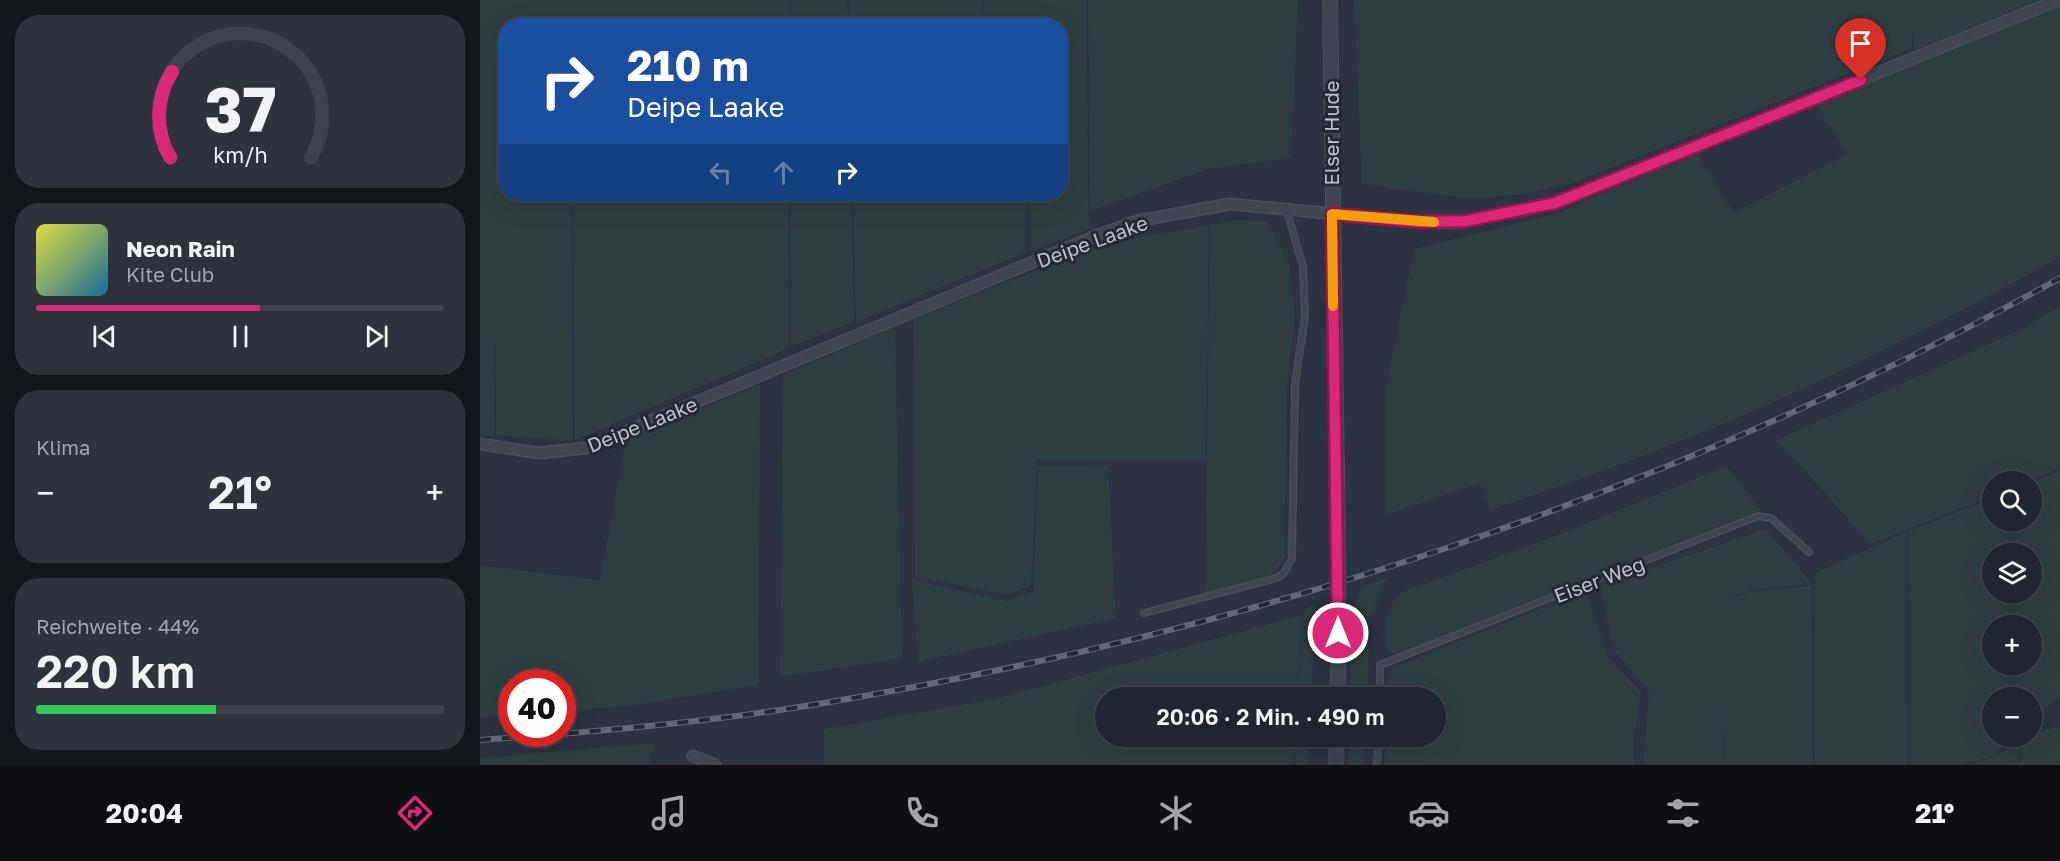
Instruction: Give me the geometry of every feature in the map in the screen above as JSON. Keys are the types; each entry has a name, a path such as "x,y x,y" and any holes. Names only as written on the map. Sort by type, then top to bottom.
{"street":[{"name":"Elser Hude","path":"1330,0 1338,687"},
{"name":"Deipe Laake","path":"480,444 539,453 586,448 1087,239 1137,221 1230,204 1420,222 1466,221 1555,203 2058,0"},
{"path":"1336,765 1337,747"},
{"path":"693,756 715,765"}],"lane":[{"path":"1144,613 1277,578 1284,573 1292,559 1295,384 1305,316 1303,267 1287,211"},
{"name":"Eiser Weg","path":"1380,687 1380,664 1758,516 1772,518 1809,552"},
{"path":"1377,765 1378,747"}],"shaded area":[{"path":"480,0 789,0 789,18 498,18 498,201 572,201 572,441 496,435 495,329 494,436 480,434"},
{"path":"790,0 847,0 848,18 790,18"},
{"path":"849,0 983,0 982,18 849,18"},
{"path":"984,0 1086,0 1089,229 1030,252 1030,201 1068,201 1068,18 984,18"},
{"path":"1088,0 1298,0 1291,158 1208,169 1090,211"},
{"path":"1354,0 2039,0 1914,51 1913,29 1912,48 1573,183 1524,194 1470,199 1362,184"},
{"path":"2060,3 2060,257 1962,310 1812,385 1637,458 1491,510 1480,483 1385,515 1385,391 1414,249 1555,214 1696,152 1733,213 1848,154 1815,103"},
{"path":"573,201 788,201 788,349 575,440"},
{"path":"791,201 851,201 854,322 792,346"},
{"path":"853,201 1027,201 1026,252 856,322"},
{"path":"1235,220 1268,221 1290,266 1295,316 1287,383 1284,560 1271,577 1205,594 1210,225"},
{"path":"1209,225 1206,459 1037,459 1031,586 1006,595 915,576 914,319 1102,244"},
{"path":"2060,306 2060,468 2042,475 2042,471 1982,471 1982,500 1871,544 1777,440 2020,330"},
{"path":"895,327 902,658 780,677 783,375"},
{"path":"760,384 758,685 628,706 576,710 576,669 498,669 498,715 480,717 480,565 600,580 626,439"},
{"path":"1108,465 1116,618 918,662 912,580 1007,601 1034,591 1038,466"},
{"path":"1726,466 1761,510 1397,654 1387,652 1388,614 1400,593 1561,534"},
{"path":"2060,471 2060,698 2042,709 2042,687 1982,687 1982,747 1999,747 1997,755 1960,765 1910,765 1909,531 1982,502 1982,531 2042,531 2042,478"},
{"path":"1766,529 1812,584 1751,590 1722,601 1752,591 1811,586 1812,765 1724,765 1723,695 1723,765 1643,765 1649,691 1614,650 1599,586"},
{"path":"1906,532 1907,765 1815,765 1815,573"},
{"path":"1387,579 1371,616 1367,687 1350,687 1352,612 1361,586"},
{"path":"1585,590 1608,657 1641,692 1634,738 1634,765 1384,765 1385,747 1446,747 1446,687 1386,687 1388,673 1395,667"},
{"path":"1315,601 1312,687 1299,687 1302,623 1298,687 1095,687 1095,747 1294,747 1293,765 824,765 824,729 995,699 1302,615"},
{"path":"2060,726 2060,765 2019,765 2022,747 2042,747 2042,732"},
{"path":"655,743 648,765 480,765 480,758"},
{"path":"1296,747 1309,747 1308,765 1295,765"},
{"path":"1349,747 1365,747 1364,765 1348,765"},
{"path":"2009,747 2021,747 2018,765 1967,765 1997,756"}],"railway":[{"path":"480,740 688,722 812,705 974,675 1136,639 1296,595 1454,546 1610,489 1763,425 1913,355 2060,278"}],"slow traffic":[{"path":"1333,306 1332,214 1434,222"}],"route":[{"path":"1338,633 1332,214 1420,222 1466,221 1555,203 1861,80"}]}
